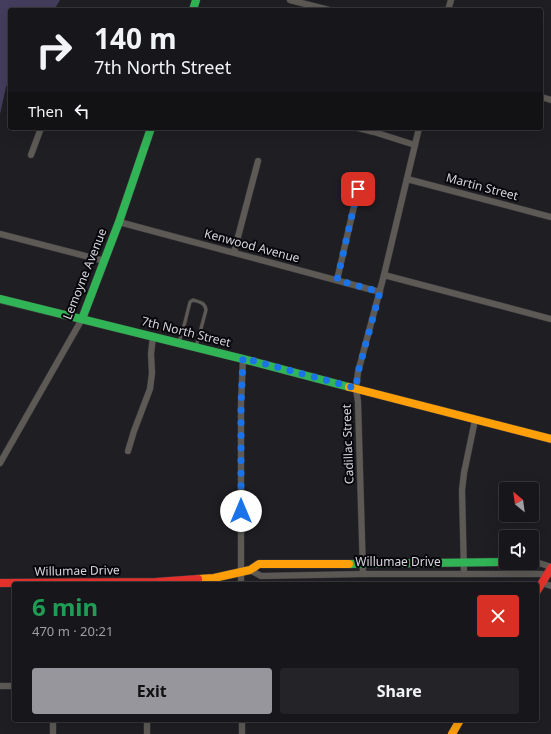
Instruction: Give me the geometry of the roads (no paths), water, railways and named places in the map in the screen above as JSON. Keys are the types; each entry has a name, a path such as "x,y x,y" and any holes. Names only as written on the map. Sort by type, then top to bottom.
{"street":[{"path":"290,0 321,8"},
{"path":"31,155 40,130"},
{"name":"Lemoyne Avenue","path":"0,463 82,319 105,261 150,130"},
{"path":"365,130 415,145"},
{"name":"Cadillac Street","path":"363,574 356,388 358,372 380,292 419,130"},
{"path":"234,252 258,160"},
{"name":"Martin Street","path":"407,179 551,217"},
{"path":"337,280 358,189"},
{"name":"Kenwood Avenue","path":"119,222 380,292"},
{"path":"0,234 105,261"},
{"path":"384,275 551,319"},
{"name":"7th North Street","path":"0,299 243,358 474,420 551,439"},
{"path":"128,451 150,389 153,336"},
{"path":"242,582 245,571 241,404 243,358"},
{"path":"464,574 462,490 474,420"},
{"name":"Willumae Drive","path":"156,582 214,578 245,571 259,564 499,562"},
{"path":"539,563 550,570 539,588"},
{"name":"Willumae Drive","path":"245,571 261,576 363,574 540,574 550,570"},
{"path":"542,583 551,586"},
{"name":"Willumae Drive","path":"0,584 12,584"},
{"path":"0,686 12,686"},
{"path":"53,722 53,734"},
{"path":"147,722 147,734"},
{"path":"242,722 242,734"},
{"path":"452,734 459,722"}],"lane":[{"path":"179,342 186,322 190,302 193,300 203,303 206,306 196,347"}]}
